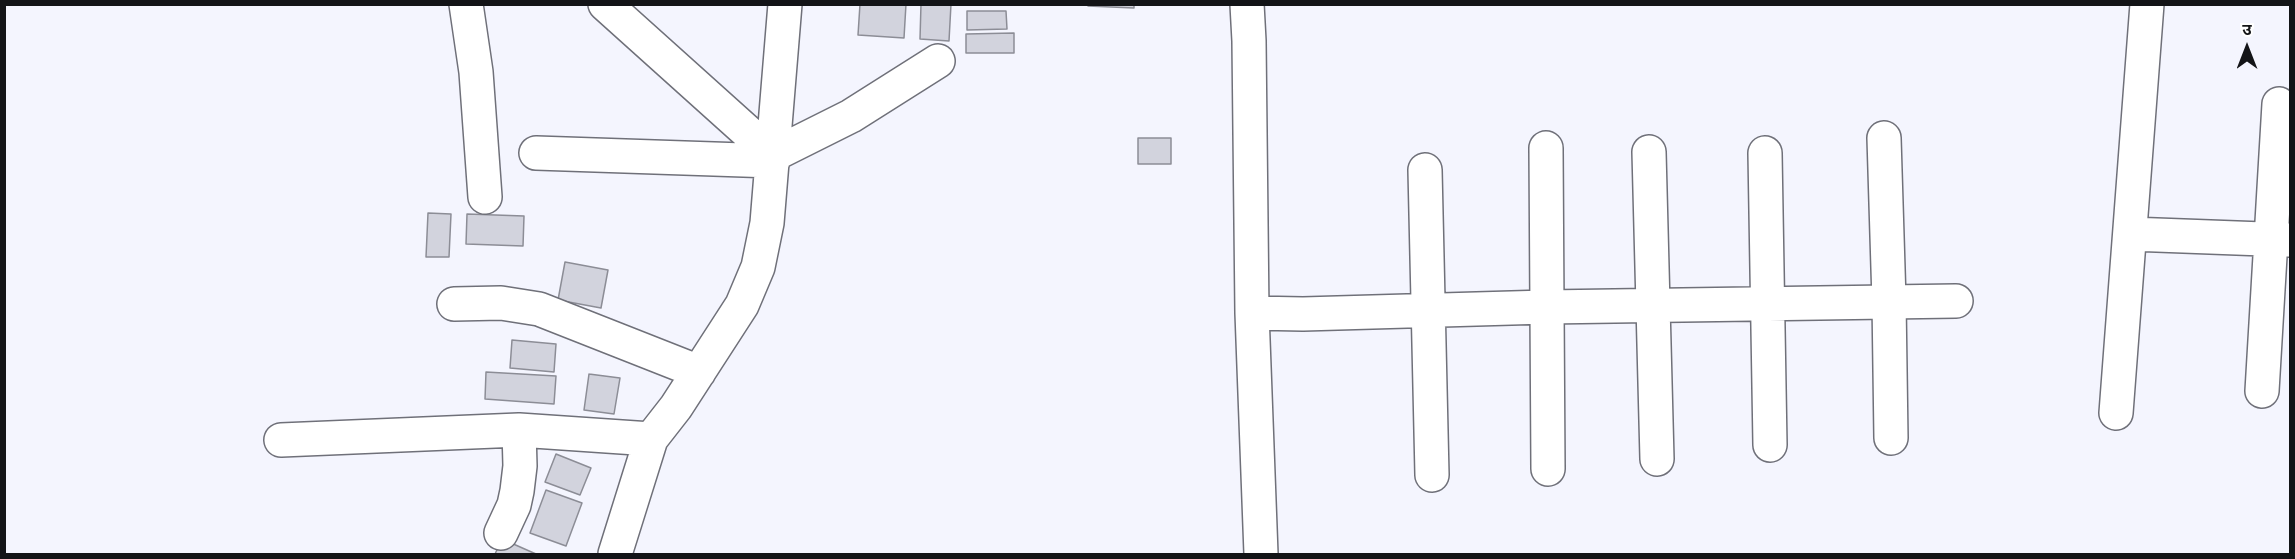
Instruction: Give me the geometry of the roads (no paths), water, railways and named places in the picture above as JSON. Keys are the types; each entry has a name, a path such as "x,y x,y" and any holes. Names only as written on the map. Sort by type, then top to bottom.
{"street":[{"path":"466,4 476,72 485,197"},
{"path":"605,4 773,158"},
{"path":"615,555 651,439 699,372 742,305 758,267 767,223 785,4"},
{"path":"1246,4 1249,41 1252,313 1261,555"},
{"path":"2116,413 2147,4"},
{"path":"536,153 773,158 850,116 938,61"},
{"path":"2262,391 2281,240 2279,104"},
{"path":"1884,138 1891,438"},
{"path":"1546,148 1548,469"},
{"path":"1649,152 1657,459"},
{"path":"1765,153 1770,445"},
{"path":"1425,170 1432,475"},
{"path":"2130,234 2281,240"},
{"path":"1252,313 1303,315 1546,307 1956,301"},
{"path":"454,304 501,303 539,309 699,372"},
{"path":"281,441 519,430 651,439"},
{"path":"501,533 517,491 520,466 519,430"}]}
